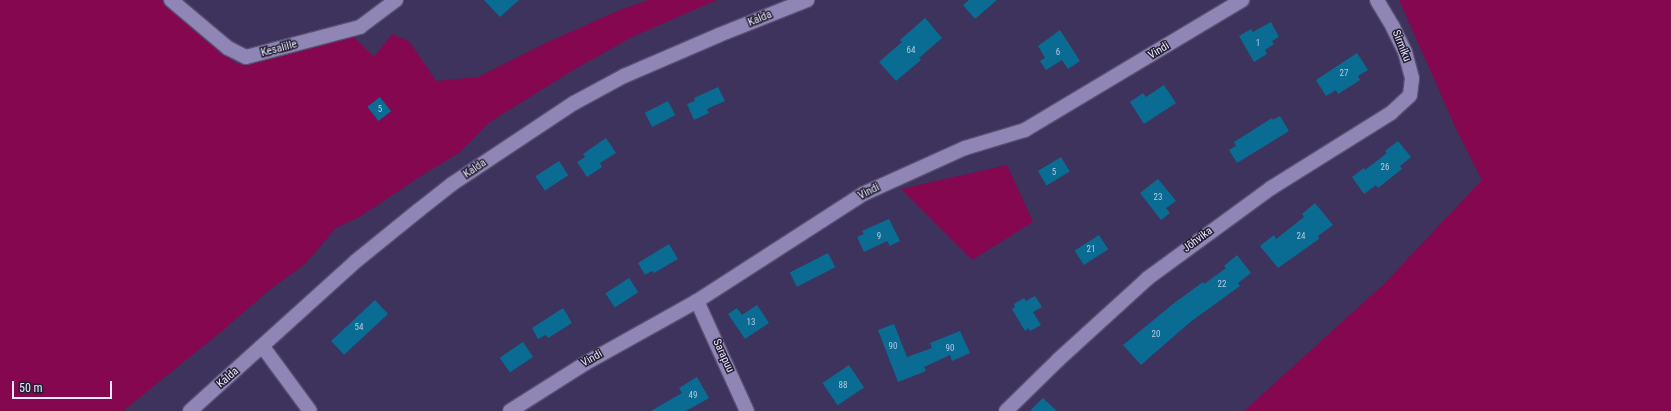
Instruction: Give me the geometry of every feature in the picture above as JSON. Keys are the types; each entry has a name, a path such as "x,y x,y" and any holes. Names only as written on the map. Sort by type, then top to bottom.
{"street":[{"name":"Kesalille","path":"171,0 228,48 246,57 360,27 396,0"},
{"name":"Kalda","path":"190,411 263,347 356,261 452,184 574,103 624,76 719,35 808,0"},
{"name":"Vindi","path":"510,411 586,363 697,301 863,194 965,148 1025,130 1242,0"},
{"name":"Sirmiku","path":"1377,0 1393,27 1405,52 1412,78 1410,95"},
{"name":"Jõhvika","path":"1006,411 1058,360 1148,278 1271,188 1391,113 1410,95"},
{"name":"Sarapuu","path":"697,301 747,411"},
{"path":"263,347 310,411"}],"shaded area":[{"path":"0,0 161,0 237,64 354,37 374,57 392,34 409,41 436,81 478,77 548,42 620,10 649,0 717,0 632,37 575,69 490,122 459,153 427,172 361,216 336,228 305,264 268,291 222,331 123,411 0,411"},
{"path":"1399,0 1671,0 1671,411 1244,411 1384,284 1482,180 1458,133"},
{"path":"1007,165 1033,222 972,260 901,189"}],"building":[{"path":"484,0 519,0 500,17"},
{"path":"969,0 997,0 975,19 963,5"},
{"path":"925,18 942,38 919,58 921,60 896,81 879,62 902,42 900,40"},
{"path":"1271,22 1279,37 1272,41 1274,44 1265,50 1267,54 1254,62 1239,36 1251,29 1253,32"},
{"path":"1060,30 1080,61 1068,69 1062,60 1046,70 1040,61 1045,58 1038,46"},
{"path":"1357,53 1368,70 1358,76 1360,80 1338,94 1336,90 1326,96 1316,80"},
{"path":"1164,85 1176,103 1144,124 1130,102 1143,93 1146,97"},
{"path":"718,87 725,101 707,109 709,113 694,120 687,104 695,101 694,98"},
{"path":"380,97 391,111 378,121 367,107"},
{"path":"668,101 675,115 652,127 645,113"},
{"path":"1280,116 1289,131 1237,163 1229,150 1236,146 1234,142 1272,118 1273,120"},
{"path":"606,138 616,153 600,163 602,167 587,177 577,162 585,157 583,154"},
{"path":"1398,141 1411,157 1400,166 1402,169 1378,188 1376,185 1364,194 1352,177 1364,168 1365,170 1387,153 1385,151"},
{"path":"1061,157 1070,172 1047,185 1038,171"},
{"path":"559,161 568,175 545,191 536,176"},
{"path":"1158,179 1176,201 1166,208 1170,213 1161,220 1140,193"},
{"path":"1315,203 1333,225 1318,236 1319,239 1278,268 1260,246 1274,235 1276,239 1304,217 1302,214"},
{"path":"889,219 900,241 890,246 887,241 864,252 857,237 864,234 862,231"},
{"path":"1099,235 1108,249 1084,265 1075,251"},
{"path":"669,244 678,259 654,273 652,271 645,275 638,263"},
{"path":"828,253 835,267 797,287 790,273"},
{"path":"1237,255 1251,273 1238,283 1240,286 1189,323 1141,365 1123,345 1173,304 1203,282 1204,284 1226,268 1224,266"},
{"path":"629,278 638,292 615,308 606,293"},
{"path":"1035,296 1042,307 1033,312 1041,325 1030,331 1028,328 1025,331 1012,309 1015,307 1014,304 1024,298 1026,301"},
{"path":"375,300 388,314 344,355 331,341"},
{"path":"757,305 769,323 745,339 728,314 737,308 742,315"},
{"path":"563,308 572,323 548,338 546,335 538,339 532,328"},
{"path":"894,324 907,357 932,348 930,343 960,331 970,353 952,361 950,355 924,367 926,371 898,382 878,330"},
{"path":"523,342 533,357 510,373 500,358"},
{"path":"849,365 864,387 838,405 822,383"},
{"path":"697,377 709,398 686,411 651,411 682,393 679,388"},
{"path":"1043,398 1057,411 1030,411"}]}
